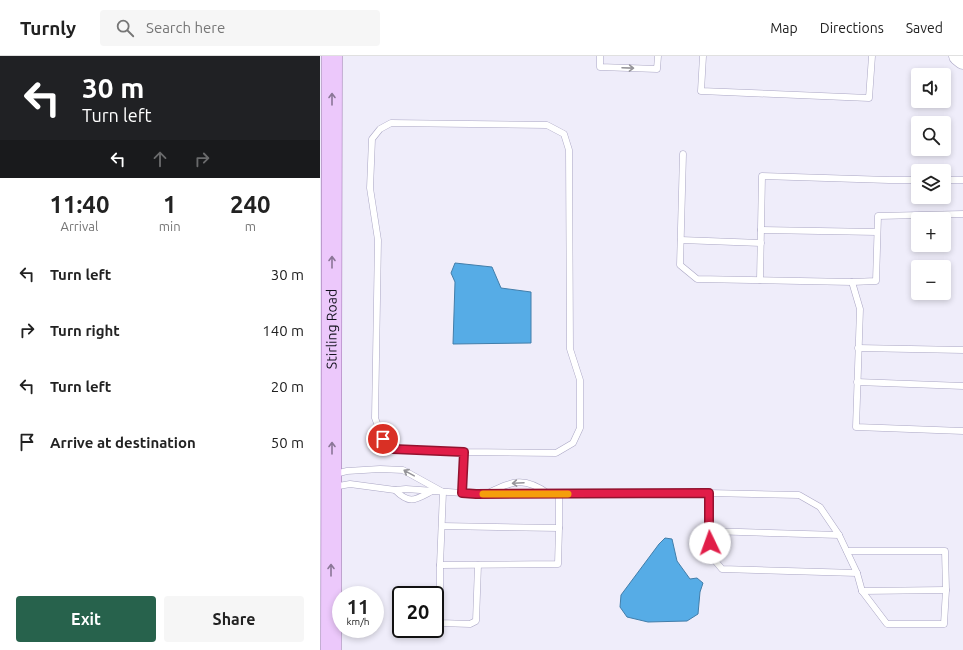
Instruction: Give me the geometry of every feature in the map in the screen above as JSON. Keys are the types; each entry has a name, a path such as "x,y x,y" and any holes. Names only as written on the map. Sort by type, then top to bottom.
{"main road":[{"name":"Stirling Road","path":"331,650 332,56"},
{"path":"958,56 963,60"}],"lane":[{"path":"600,56 600,67 657,69 658,56"},
{"path":"703,56 701,91 869,98 872,56"},
{"path":"391,123 547,125 564,134 569,150 570,348 580,380 580,428 573,443 556,453 464,452 393,449 383,439 375,418 378,240 370,188 372,140 380,129 391,123"},
{"path":"683,154 680,265 697,279 852,282 876,281 878,216 963,214"},
{"path":"760,280 762,176 911,180"},
{"path":"951,180 963,180"},
{"path":"761,230 878,232"},
{"path":"681,240 761,243"},
{"path":"852,282 860,309 856,427 963,431"},
{"path":"858,348 963,350"},
{"path":"857,382 963,386"},
{"path":"462,493 464,452"},
{"path":"332,481 354,470 403,470 443,492"},
{"path":"332,481 395,490 406,489 486,494 709,493 799,495 820,507 839,535 857,573 862,591 887,624 944,624 946,590 945,552 847,551"},
{"path":"486,494 505,485 517,482 530,483 549,494"},
{"path":"395,490 401,496 410,500 415,500 432,491"},
{"path":"443,492 440,565 440,623 470,624 476,621 478,565"},
{"path":"709,493 709,531 711,556 722,569 857,573"},
{"path":"440,565 558,564 560,494"},
{"path":"442,526 560,528"},
{"path":"709,531 839,535"},
{"path":"862,591 946,590"}],"water":[{"path":"455,263 492,267 501,288 531,292 531,343 453,344 455,282 451,273"},
{"path":"665,538 672,539 677,561 690,579 697,578 703,583 700,592 698,614 687,621 648,622 627,617 620,607 621,595"}],"slow traffic":[{"path":"483,494 568,494"}],"route":[{"path":"383,439 393,449 464,452 462,493 709,493 710,543"}]}
